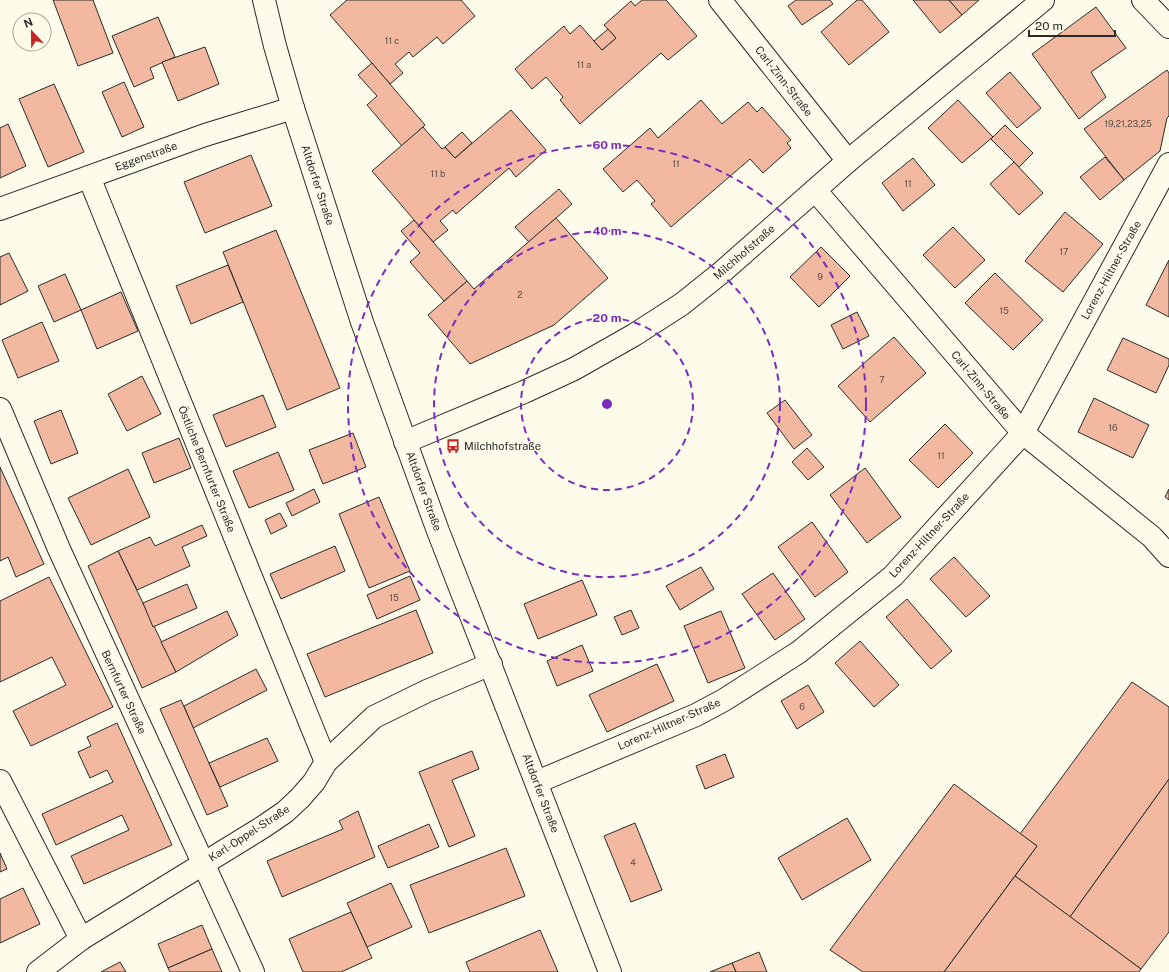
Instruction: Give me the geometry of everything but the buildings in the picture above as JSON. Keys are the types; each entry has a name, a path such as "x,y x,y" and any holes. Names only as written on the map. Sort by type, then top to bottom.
{"street":[{"name":"Altdorfer Straße","path":"264,0 275,46 293,108 342,262 406,442 438,531 610,972"},
{"name":"Carl-Zinn-Straße","path":"720,0 848,161"},
{"name":"Milchhofstraße","path":"406,442 574,369 634,335 682,304 722,272 848,161 1044,0"},
{"path":"1143,0 1169,27"},
{"name":"Eggenstraße","path":"0,209 205,136 293,108"},
{"name":"Lorenz-Hiltner-Straße","path":"537,782 696,714 724,700 799,652 893,576 1022,433 1169,164"},
{"name":"Östliche Bernfurter Straße","path":"89,177 326,762"},
{"name":"Carl-Zinn-Straße","path":"815,190 1022,433 1152,536 1169,556"},
{"name":"Bernfurter Straße","path":"0,409 59,549 202,864 253,972"},
{"name":"Karl-Oppel-Straße","path":"38,972 82,939 285,812 310,787 326,762 374,717 427,690 491,664"},
{"path":"0,781 82,939"}],"place":[{"name":"Milchhofstraße","path":"453,446"}]}
